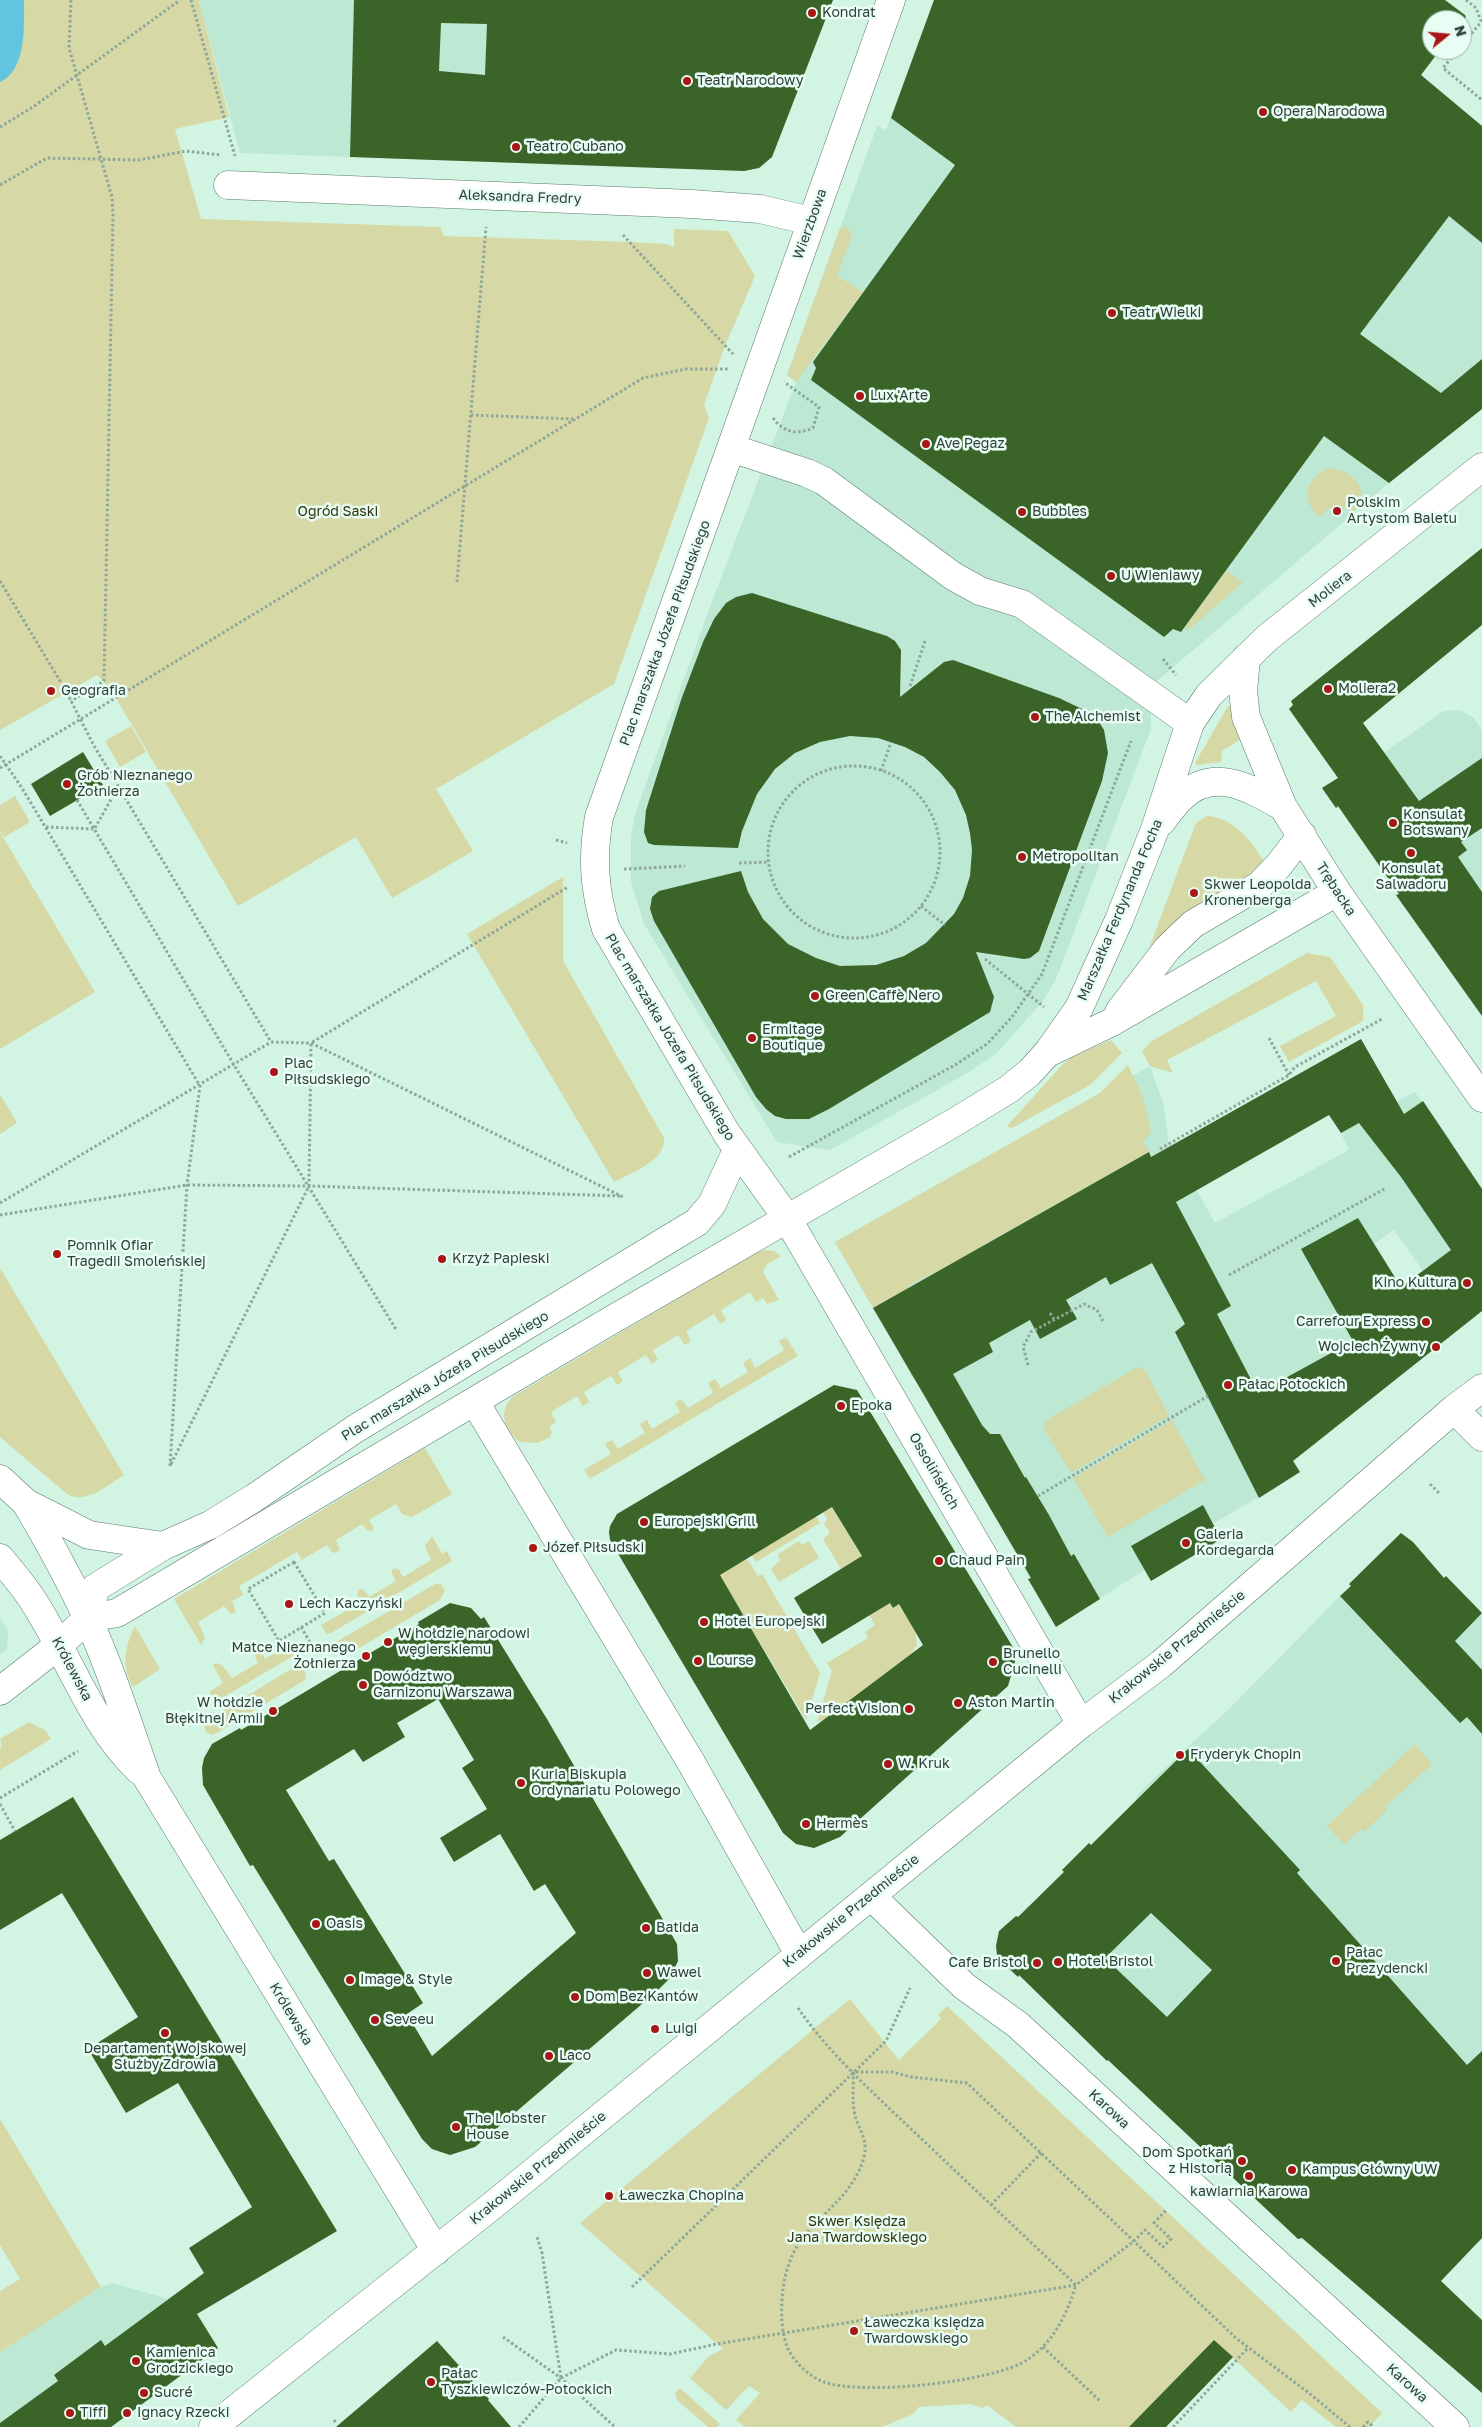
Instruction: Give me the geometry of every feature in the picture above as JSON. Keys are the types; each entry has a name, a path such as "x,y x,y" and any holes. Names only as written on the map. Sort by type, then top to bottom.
{"street":[{"name":"Wierzbowa","path":"731,448 891,0"},
{"name":"Aleksandra Fredry","path":"228,185 692,204 760,210 811,221"},
{"path":"731,448 807,473 824,481 953,576 980,591 1022,604 1190,723"},
{"name":"Plac marszałka Józefa Piłsudskiego","path":"88,1618 95,1588 163,1546 210,1525 254,1498 403,1399 697,1222 712,1204 737,1150 606,929 597,898 594,846 599,817 731,448"},
{"name":"Moliera","path":"1190,723 1209,695 1246,658 1482,468"},
{"name":"Trębacka","path":"1246,658 1243,691 1246,717 1283,807 1337,892 1482,1098"},
{"name":"Marszałka Ferdynanda Focha","path":"787,1218 1009,1089 1030,1072 1048,1052 1079,1008 1119,920 1155,829 1190,723"},
{"path":"1155,829 1182,797 1196,786 1211,781 1226,781 1253,789 1283,807"},
{"path":"1112,1022 1167,950 1193,924 1260,885 1279,865 1302,835"},
{"path":"1048,1052 1112,1022 1337,892"},
{"name":"Ossolińskich","path":"737,1150 787,1218 1081,1724"},
{"path":"0,1691 59,1645 88,1618 117,1613 787,1218"},
{"name":"Krakowskie Przedmieście","path":"213,2427 436,2250 1081,1724 1161,1664 1454,1409 1482,1388"},
{"path":"475,1402 692,1764 799,1954"},
{"path":"1454,1409 1482,1437"},
{"path":"0,1479 26,1503 89,1535 163,1546"},
{"name":"Królewska","path":"26,1503 63,1567 88,1618 117,1692 147,1778 436,2250"},
{"name":"Królewska","path":"0,1558 26,1590 59,1645 103,1727 123,1755 147,1778"},
{"name":"Karowa","path":"870,1896 964,1986 1018,2025 1455,2427"}],"path":[{"path":"70,0 69,48 112,198 114,215 104,681 71,701"},
{"path":"0,127 33,107 180,0"},
{"path":"0,185 47,158 139,160 186,151 236,157 191,0"},
{"path":"1466,0 1476,8 1482,21 1472,33"},
{"path":"1450,60 1443,68 1482,100"},
{"path":"457,582 486,227"},
{"path":"623,235 735,357"},
{"path":"0,768 643,378 686,370 731,369"},
{"path":"785,383 819,407 813,428 800,434"},
{"path":"471,415 574,419"},
{"path":"0,581 71,701 118,787 271,1042"},
{"path":"910,686 925,641"},
{"path":"1163,659 1177,676"},
{"path":"788,1157 955,1065 987,1044 1012,1017 1042,974 1131,741"},
{"path":"881,771 891,742"},
{"path":"0,756 46,827 200,1086 187,1185 170,1466 309,1186 311,1043"},
{"path":"860,766 881,771 902,781 920,797 932,817 939,839 939,863 933,886 921,906 905,922 886,933 856,938 841,938 819,931 800,920 784,903 773,884 768,862 768,840 774,819 784,800 800,785 818,774 839,767 860,766"},
{"path":"95,829 118,787"},
{"path":"77,800 234,1065 397,1331"},
{"path":"46,827 95,829"},
{"path":"556,840 570,844"},
{"path":"739,863 768,862"},
{"path":"624,870 685,866"},
{"path":"311,1043 569,887"},
{"path":"921,906 944,925"},
{"path":"985,959 1046,1009"},
{"path":"1160,1149 1290,1075 1295,1068 1382,1019"},
{"path":"1269,1038 1290,1075"},
{"path":"0,1203 200,1086 271,1042 311,1043 623,1197 309,1186 187,1185 0,1215"},
{"path":"1229,1275 1386,1188"},
{"path":"1028,1365 1023,1353 1024,1342 1031,1332 1054,1319 1084,1304 1097,1310 1104,1323"},
{"path":"1050,1313 1054,1319"},
{"path":"1038,1496 1208,1396"},
{"path":"1430,1484 1439,1494"},
{"path":"294,1562 312,1592 324,1613 278,1641 248,1589 294,1562"},
{"path":"312,1592 318,1589"},
{"path":"260,1624 266,1620"},
{"path":"301,1628 314,1649"},
{"path":"0,1798 78,1751"},
{"path":"0,1804 15,1831"},
{"path":"632,2287 886,2041 910,1988"},
{"path":"798,2008 826,2044 853,2072 1076,2285"},
{"path":"853,2072 892,2072 911,2077 967,2082 1248,2348 1309,2393 1350,2427"},
{"path":"853,2072 854,2112 864,2136 864,2156 859,2172 847,2191 805,2235 793,2254 783,2291 784,2334 789,2351 808,2373 822,2382 850,2387 942,2382 1013,2368 1042,2347 1067,2314 1076,2285"},
{"path":"991,2205 1042,2152"},
{"path":"519,2427 561,2378 616,2350 670,2354 1076,2285 1134,2241 1145,2230 1163,2247 1171,2239 1154,2223 1167,2209"},
{"path":"537,2237 542,2253 561,2378"},
{"path":"503,2338 561,2378 615,2427"},
{"path":"1042,2347 1100,2401"},
{"path":"1173,2427 1248,2348"},
{"path":"1364,2427 1368,2422 1374,2427"}],"shaded area":[{"path":"199,0 833,0 772,157 760,168 744,171 240,153"},
{"path":"934,0 1422,11 1422,60 1432,60 1421,75 1482,126 1482,409 1389,483 1150,687 1151,729 1056,979 1043,1001 996,1054 964,1075 830,1150 777,1142 644,924 631,881 631,836 635,814 713,599 796,382 787,375 840,228 877,126 886,130"},
{"path":"1462,711 1474,718 1482,731 1482,1016 1397,897 1399,894 1340,808 1336,808 1323,790 1323,787 1380,750 1385,752 1442,712"},
{"path":"1150,1066 1164,1106 1168,1140 1215,1223 1349,1150 1341,1133 1415,1092 1451,1140 1449,1141 1482,1189 1433,1285 1394,1230 1346,1264 1409,1369 1294,1460 1300,1472 1213,1524 1219,1534 1217,1542 1155,1579 1148,1577 1144,1570 1056,1627 915,1377 912,1377 900,1355 911,1349 896,1322 885,1328 835,1242"},
{"path":"1401,1533 1429,1563 1431,1562 1432,1567 1440,1572 1439,1574 1445,1577 1482,1614 1482,2164 1298,2239 1007,1966 997,1955 997,1938 1006,1925 1016,1916 1018,1917 1089,1843 1091,1845 1137,1800 1136,1797 1147,1785 1231,1707 1350,1586 1349,1584 1353,1580 1365,1575 1361,1572"},
{"path":"0,1618 8,1631 7,1649 0,1655"},
{"name":"Kamienica Grodzickiego","path":"113,2283 168,2299 182,2289 218,2348 111,2427 0,2427 0,2352 101,2287"}],"green space":[{"name":"Ogród Saski","path":"0,0 199,0 229,117 175,129 201,219 440,227 444,236 630,242 666,244 674,247 674,229 728,231 755,276 725,346 704,405 709,418 614,684 436,789 473,851 392,898 356,837 238,906 110,688 97,675 0,730"},
{"path":"840,228 848,228 852,235 837,276 863,292 796,382 787,375"},
{"path":"1330,468 1338,469 1353,477 1361,490 1361,497 1359,505 1353,512 1340,506 1331,508 1321,517 1309,504 1308,490 1315,477"},
{"path":"1226,571 1243,582 1188,630 1185,628"},
{"path":"1228,706 1230,706 1235,726 1241,739 1222,751 1221,762 1197,765 1195,763"},
{"path":"131,726 146,752 120,767 105,741"},
{"path":"15,796 30,822 4,837 0,830 0,805"},
{"name":"Skwer Leopolda Kronenberga","path":"1207,816 1216,817 1233,825 1248,838 1264,862 1258,869 1187,913 1162,935 1151,948 1150,946 1195,825"},
{"path":"0,832 95,992 0,1049"},
{"path":"563,877 563,961 664,1138 663,1146 654,1160 614,1182 467,934"},
{"path":"1307,953 1330,957 1363,1005 1363,1021 1289,1062 1280,1046 1336,1016 1316,981 1167,1060 1173,1073 1150,1066 1142,1051 1152,1041"},
{"path":"1111,1040 1122,1053 1090,1085 1012,1128 1007,1126 1063,1064 1072,1057"},
{"path":"1128,1065 1142,1095 1151,1130 1150,1134 1143,1141 1149,1152 983,1245 983,1247 908,1286 910,1291 895,1300 893,1297 873,1308 835,1242 1100,1093"},
{"path":"0,1094 17,1123 0,1134"},
{"path":"765,1250 774,1251 781,1256 766,1265 763,1272 779,1300 767,1304 763,1298 756,1302 750,1292 721,1310 726,1320 720,1324 714,1314 686,1331 691,1341 685,1345 678,1335 653,1350 658,1360 652,1364 646,1355 618,1372 623,1381 617,1385 611,1376 584,1392 589,1402 583,1406 577,1396 551,1412 556,1422 549,1427 552,1432 550,1437 538,1443 520,1442 510,1432 504,1415 505,1409 512,1397 753,1254"},
{"path":"0,1268 124,1475 97,1492 82,1497 74,1497 67,1494 0,1437"},
{"path":"786,1337 798,1356 590,1479 584,1470 611,1454 605,1444 612,1440 618,1449 645,1433 640,1424 647,1420 652,1429 680,1412 675,1403 681,1399 688,1408 713,1393 708,1383 715,1379 721,1388 748,1372 743,1363 750,1358 755,1368 784,1350 779,1341"},
{"path":"1138,1367 1146,1371 1169,1416 1071,1473 1044,1429 1045,1421"},
{"path":"1172,1420 1205,1480 1108,1537 1073,1478"},
{"path":"425,1448 452,1494 412,1517 402,1514 396,1504 369,1520 374,1528 372,1531 367,1530 362,1524 336,1540 340,1550 336,1553 332,1552 327,1545 302,1560 297,1552 239,1586 243,1595 232,1601 236,1612 231,1614 224,1606 198,1622 205,1638 201,1645 174,1599"},
{"path":"829,1488 915,1631 917,1645 911,1654 823,1720 817,1722 832,1671 827,1663 868,1638 865,1632 875,1625 823,1539 830,1533 824,1524 827,1519 819,1506","holes":["829,1503 897,1605 893,1608"]},
{"path":"810,1507 820,1523 756,1562 745,1545"},
{"path":"432,1536 442,1554 447,1551 452,1561 327,1634 321,1625 362,1602 357,1594 359,1589 364,1590 369,1597 396,1581 391,1572 394,1568 399,1570 403,1577 431,1560 425,1546"},
{"path":"799,1541 802,1545 809,1541 819,1558 779,1582 771,1569 780,1561 778,1554"},
{"path":"710,1546 748,1560 758,1576 762,1574 820,1673 806,1720 707,1554"},
{"path":"435,1584 441,1584 445,1590 440,1600 349,1654 341,1655 336,1650 338,1641"},
{"path":"135,1626 160,1669 133,1687 127,1672 126,1656"},
{"path":"289,1645 294,1652 293,1656 215,1702 209,1692 223,1683 213,1665 216,1663 222,1665 232,1678 258,1663 254,1654 256,1651 262,1652 265,1659"},
{"path":"296,1666 302,1667 306,1674 305,1680 213,1735 206,1732 204,1726 206,1721"},
{"path":"29,1722 46,1731 51,1739 0,1770 0,1748 2,1746 0,1739"},
{"path":"1415,1744 1432,1764 1385,1807 1387,1810 1364,1832 1361,1829 1344,1844 1327,1826"},
{"name":"Skwer Księdza Jana Twardowskiego","path":"850,1999 899,2060 941,2019 938,2015 947,2006 1382,2413 1369,2427 1336,2427 1302,2400 1291,2412 1214,2340 1129,2427 1016,2427 987,2405 983,2408 969,2404 919,2407 913,2414 882,2427 745,2427 736,2420 760,2393 749,2386 726,2410 690,2378 709,2356 723,2349 580,2223"},
{"path":"0,2119 101,2287 0,2352 0,2291 20,2279 0,2245"},
{"path":"680,2388 720,2424 717,2427 708,2427 677,2400 675,2394"}],"water":[{"path":"0,0 24,0 24,34 15,68 9,76 0,82"}],"building":[{"path":"354,0 833,0 772,157 759,168 744,171 350,157","holes":["441,23 487,24 485,75 439,71"]},
{"name":"Teatr Wielki","path":"934,0 1445,0 1458,10 1422,10 1422,60 1432,60 1421,75 1482,126 1482,243 1449,216 1360,334 1441,393 1482,359 1482,409 1389,483 1324,436 1181,632 1173,629 1164,637 811,380 816,368 813,362 955,165 891,118"},
{"path":"1482,548 1482,625 1363,723 1419,801 1482,758 1482,828 1461,842 1467,850 1458,857 1482,892 1482,1016 1396,895 1399,894 1338,806 1336,808 1322,788 1338,778 1289,709 1293,705 1291,701"},
{"name":"Metropolitan","path":"752,593 887,636 895,641 901,650 900,697 944,662 953,660 1059,698 1082,709 1099,722 1104,730 1108,753 1102,781 1039,951 1030,958 1024,959 976,952 994,997 990,1012 829,1109 809,1119 786,1119 775,1116 756,1097 654,921 650,909 652,897 659,891 741,871 748,892 763,919 788,944 816,958 840,966 876,965 904,956 926,943 954,914 963,898 970,876 972,850 966,815 955,790 924,757 905,747 878,738 850,736 820,742 795,753 775,769 757,794 742,831 738,848 654,845 648,843 644,832 646,810 681,700 703,642 714,619 726,603 736,597"},
{"name":"Grób Nieznanego Żołnierza","path":"83,752 103,785 50,816 31,784"},
{"path":"1361,1039 1404,1114 1423,1101 1482,1189 1482,1311 1293,1461 1300,1472 1259,1498 1175,1332 1185,1324 1152,1263 1110,1285 1106,1277 1066,1300 1077,1319 1040,1339 1030,1320 989,1343 993,1352 953,1374 982,1425 990,1434 1000,1434 1049,1515 1071,1556 1074,1554 1100,1599 1056,1627 1028,1579 1031,1578 873,1308 1149,1152 1151,1157","holes":["1329,1115 1341,1133 1359,1123 1401,1177 1451,1250 1401,1287 1358,1218 1301,1249 1353,1341 1258,1393 1217,1314 1231,1306 1176,1202"]},
{"name":"Hotel Europejski","path":"834,1385 857,1390 1014,1649 1015,1662 1008,1686 840,1837 814,1848 796,1844 783,1833 610,1540 610,1526 617,1514","holes":["832,1507 862,1556 794,1598 822,1644 890,1603 893,1608 899,1604 923,1645 810,1730 720,1575"]},
{"name":"Galeria Kordegarda","path":"1203,1505 1221,1539 1151,1581 1131,1546"},
{"path":"1401,1533 1413,1542 1444,1578 1446,1576 1482,1613 1455,1641 1482,1670 1482,1734 1467,1717 1460,1723 1340,1596 1351,1586 1349,1584"},
{"path":"450,1603 471,1608 481,1619 484,1617 547,1719 677,1944 678,1961 670,1978 656,1992 475,2147 450,2155 432,2149 422,2139 253,1865 250,1866 203,1785 202,1768 204,1758 212,1744 240,1728 241,1730 419,1624 418,1622","holes":["438,1699 474,1760 462,1768 487,1809 440,1838 454,1862 500,1834 534,1891 545,1884 576,1933 432,2056 407,2014 423,2003 334,1859 329,1861 286,1790 354,1749 363,1762 405,1737 397,1723"]},
{"path":"1188,1749 1300,1870 1297,1873 1467,2065 1482,2051 1482,2238 1441,2281 1482,2320 1482,2393 1302,2238 1298,2239 1107,2061 1019,1975 1018,1977 1003,1963 997,1955 996,1946 999,1931 1016,1916 1018,1917 1064,1872 1062,1870 1089,1843 1091,1845","holes":["1151,1913 1212,1970 1167,2017 1105,1958"]},
{"name":"Departament Wojskowej Służby Zdrowia","path":"73,1797 337,2231 197,2314 218,2348 111,2427 0,2427 0,2423 58,2381 54,2375 101,2340 105,2346 204,2273 189,2248 252,2207 178,2083 126,2113 88,2049 138,2017 62,1893 0,1930 0,1840"},
{"path":"1214,2340 1233,2357 1166,2427 1129,2427"},
{"name":"Pałac Tyszkiewiczów-Potockich","path":"437,2341 489,2399 511,2427 336,2427"}],"place":[{"name":"Kondrat","path":"812,13"},
{"name":"Teatr Narodowy","path":"687,81"},
{"name":"Opera Narodowa","path":"1263,112"},
{"name":"Teatro Cubano","path":"516,147"},
{"name":"Teatr Wielki","path":"1112,313"},
{"name":"Lux 'Arte","path":"860,396"},
{"name":"Ave Pegaz","path":"926,444"},
{"name":"Polskim Artystom Baletu","path":"1337,511"},
{"name":"Bubbles","path":"1022,512"},
{"name":"U Wieniawy","path":"1111,576"},
{"name":"Moliera2","path":"1328,689"},
{"name":"Geografia","path":"51,691"},
{"name":"The Alchemist","path":"1035,717"},
{"name":"Grób Nieznanego Żołnierza","path":"67,784"},
{"name":"Konsulat Botswany","path":"1393,823"},
{"name":"Konsulat Salwadoru","path":"1411,853"},
{"name":"Metropolitan","path":"1022,857"},
{"name":"Skwer Leopolda Kronenberga","path":"1194,893"},
{"name":"Green Caffè Nero","path":"815,996"},
{"name":"Ermitage Boutique","path":"752,1038"},
{"name":"Plac Piłsudskiego","path":"274,1072"},
{"name":"Pomnik Ofiar Tragedii Smoleńskiej","path":"57,1254"},
{"name":"Krzyż Papieski","path":"442,1259"},
{"name":"Kino Kultura","path":"1467,1283"},
{"name":"Carrefour Express","path":"1426,1322"},
{"name":"Wojciech Żywny","path":"1436,1347"},
{"name":"Pałac Potockich","path":"1228,1385"},
{"name":"Epoka","path":"841,1406"},
{"name":"Europejski Grill","path":"644,1522"},
{"name":"Galeria Kordegarda","path":"1186,1543"},
{"name":"Józef Piłsudski","path":"533,1548"},
{"name":"Chaud Pain","path":"939,1561"},
{"name":"Lech Kaczyński","path":"289,1604"},
{"name":"Hotel Europejski","path":"704,1622"},
{"name":"W hołdzie narodowi węgierskiemu","path":"388,1642"},
{"name":"Matce Nieznanego Żołnierza","path":"366,1656"},
{"name":"Lourse","path":"698,1661"},
{"name":"Brunello Cucinelli","path":"993,1662"},
{"name":"Dowództwo Garnizonu Warszawa","path":"363,1685"},
{"name":"Aston Martin","path":"958,1703"},
{"name":"Perfect Vision","path":"909,1709"},
{"name":"W hołdzie Błękitnej Armii","path":"273,1711"},
{"name":"Fryderyk Chopin","path":"1180,1755"},
{"name":"W. Kruk","path":"888,1764"},
{"name":"Kuria Biskupia Ordynariatu Polowego","path":"521,1783"},
{"name":"Hermès","path":"806,1824"},
{"name":"Oasis","path":"316,1924"},
{"name":"Batida","path":"646,1928"},
{"name":"Pałac Prezydencki","path":"1336,1961"},
{"name":"Hotel Bristol","path":"1058,1962"},
{"name":"Cafe Bristol","path":"1037,1963"},
{"name":"Wawel","path":"647,1973"},
{"name":"Image & Style","path":"350,1980"},
{"name":"Dom Bez Kantów","path":"575,1997"},
{"name":"Seveeu","path":"375,2020"},
{"name":"Luigi","path":"655,2029"},
{"name":"Departament Wojskowej Służby Zdrowia","path":"165,2033"},
{"name":"Laco","path":"549,2056"},
{"name":"The Lobster House","path":"456,2127"},
{"name":"Dom Spotkań z Historią","path":"1242,2161"},
{"name":"Kampus Główny UW","path":"1292,2170"},
{"name":"kawiarnia Karowa","path":"1249,2176"},
{"name":"Ławeczka Chopina","path":"609,2196"},
{"name":"Ławeczka księdza Twardowskiego","path":"854,2331"},
{"name":"Kamienica Grodzickiego","path":"136,2361"},
{"name":"Pałac Tyszkiewiczów-Potockich","path":"431,2382"},
{"name":"Sucré","path":"144,2393"},
{"name":"Tiffi","path":"70,2413"},
{"name":"Ignacy Rzecki","path":"127,2413"}]}
